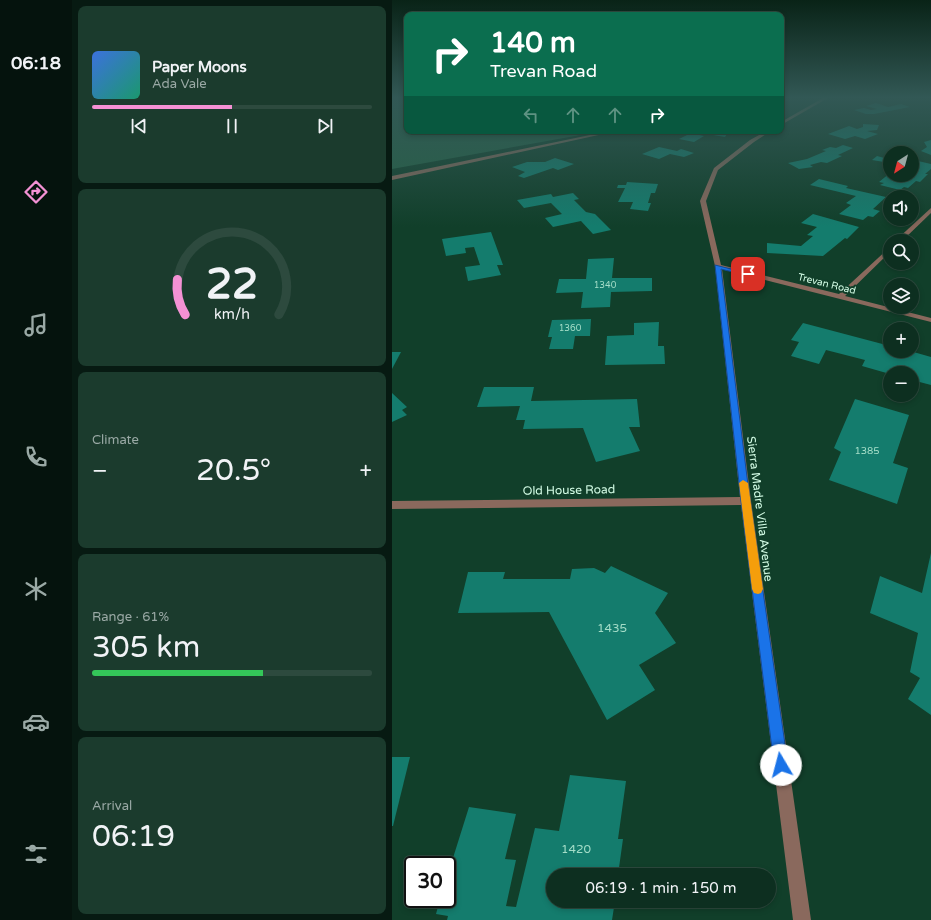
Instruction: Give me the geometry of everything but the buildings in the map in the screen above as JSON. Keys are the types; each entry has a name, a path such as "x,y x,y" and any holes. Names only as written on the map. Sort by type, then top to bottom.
{"street":[{"path":"392,178 568,141"},
{"name":"Sierra Madre Villa Avenue","path":"752,141 716,169 703,202 718,266 746,501 802,920"},
{"path":"905,234 931,210"},
{"path":"840,297 883,256"},
{"name":"Trevan Road","path":"718,266 931,320"},
{"name":"Old House Road","path":"392,505 746,501"}],"green space":[{"path":"392,141 548,141 392,169"}],"slow traffic":[{"path":"743,483 758,589"}],"route":[{"path":"748,274 718,266 746,501 781,765"}]}
